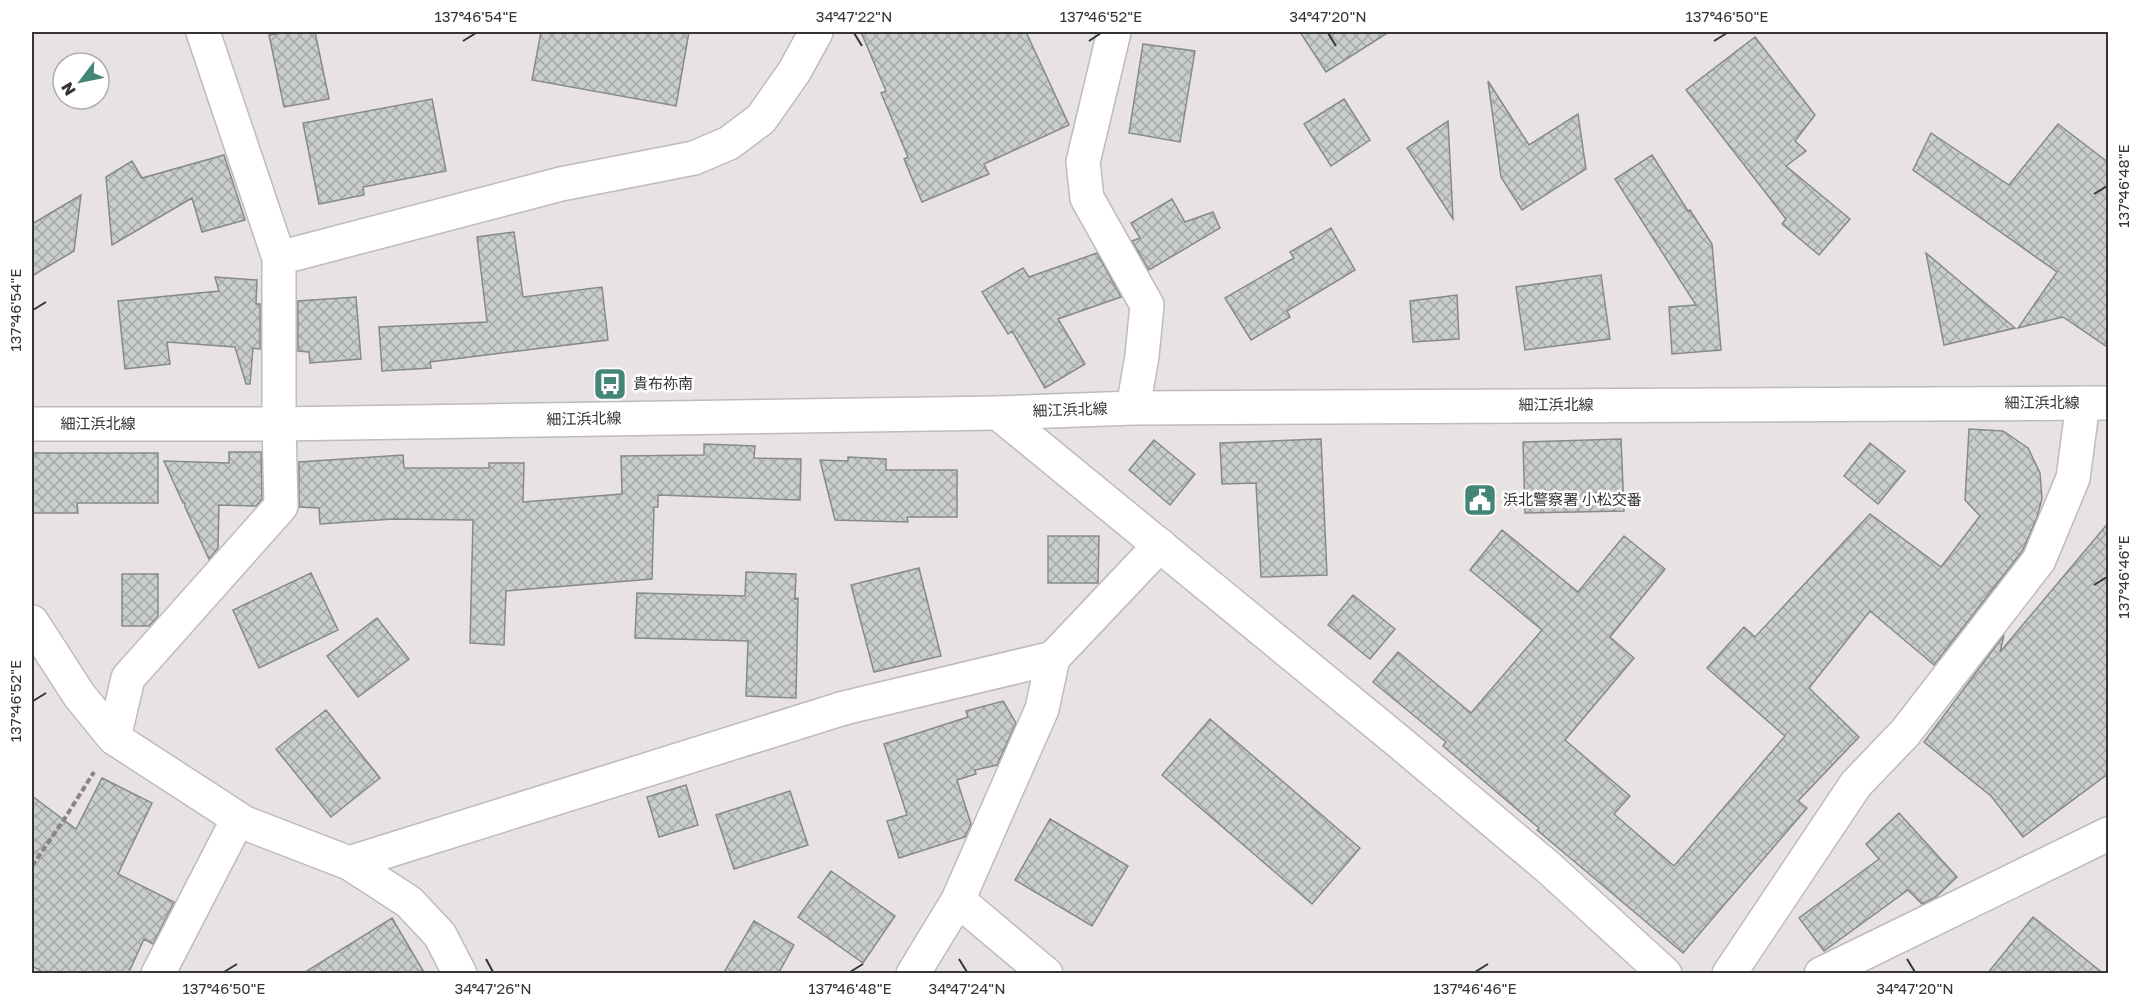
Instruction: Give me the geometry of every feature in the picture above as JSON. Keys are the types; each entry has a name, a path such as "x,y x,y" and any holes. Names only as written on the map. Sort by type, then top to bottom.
{"street":[{"path":"114,738 128,678 281,506 279,258 203,32"},
{"path":"279,258 561,184 694,158 729,143 761,119 794,72 816,32"},
{"path":"1114,32 1083,162 1087,198 1147,305 1142,356 1133,408"},
{"path":"1729,974 1856,784 1905,733 2039,560 2073,478 2096,403"},
{"name":"細江浜北線","path":"32,424 279,424 998,413 1133,408 2096,403"},
{"path":"998,413 1549,867 1665,974"},
{"path":"913,974 958,900 1042,709 1053,658 1160,545"},
{"path":"32,622 79,695 114,738 238,819 349,863 410,902 440,935 460,974"},
{"path":"349,863 844,708 1053,658"},
{"path":"158,974 238,819"},
{"path":"1821,974 2109,834"},
{"path":"958,900 1046,974"}],"path":[{"path":"32,866 65,818 114,738"}],"building":[{"path":"315,32 329,99 284,107 269,35"},
{"path":"541,32 689,32 676,106 532,80"},
{"path":"861,32 1026,32 1069,125 984,164 989,174 922,202 904,159 908,157 881,93 886,91"},
{"path":"1300,32 1389,32 1326,72"},
{"path":"1755,37 1815,115 1795,141 1806,151 1786,166 1850,219 1819,255 1782,224 1786,219 1686,90"},
{"path":"1143,44 1195,51 1180,142 1129,133"},
{"path":"1488,81 1529,145 1578,114 1586,169 1522,210 1501,177"},
{"path":"432,99 446,171 363,187 364,195 319,204 303,123"},
{"path":"1344,99 1370,140 1331,166 1304,124"},
{"path":"1448,121 1453,219 1407,148"},
{"path":"2058,124 2109,163 2109,348 2063,317 2018,328 2057,272 1913,170 1931,133 2009,185"},
{"path":"224,155 245,220 202,232 192,198 112,245 106,177 132,161 142,178"},
{"path":"1652,155 1712,244 1721,350 1672,354 1669,307 1696,305 1615,179"},
{"path":"81,195 74,251 32,276 32,224"},
{"path":"1172,199 1185,222 1213,212 1220,228 1149,270 1132,241 1140,238 1131,223"},
{"path":"1331,228 1355,270 1287,311 1290,317 1251,340 1225,298 1294,258 1290,252"},
{"path":"514,232 523,297 602,287 608,340 430,362 431,368 382,371 379,327 487,322 477,237"},
{"path":"1097,253 1121,297 1058,319 1085,364 1045,388 1012,331 1008,334 982,292 1023,268 1029,277"},
{"path":"1926,253 2015,328 1944,345"},
{"path":"1601,275 1610,339 1525,350 1516,287"},
{"path":"215,277 257,280 256,304 260,304 260,349 253,348 250,384 246,384 235,347 167,342 170,364 125,369 118,301 219,291"},
{"path":"1457,295 1459,339 1413,342 1410,301"},
{"path":"356,297 361,359 310,363 309,352 298,351 298,301"},
{"path":"1969,429 2003,431 2028,448 2040,473 2042,499 2023,550 1934,665 1870,611 1809,688 1859,737 1798,801 1807,808 1683,953 1537,830 1539,828 1443,746 1446,742 1373,682 1398,652 1471,713 1542,630 1470,570 1502,530 1578,592 1624,536 1665,569 1610,637 1634,658 1565,740 1630,796 1614,814 1674,866 1785,736 1707,668 1744,627 1755,637 1870,514 1941,567 1980,516 1965,500"},
{"path":"1321,439 1327,575 1261,577 1256,483 1222,484 1220,443"},
{"path":"1621,439 1624,511 1525,513 1523,442"},
{"path":"1154,440 1195,474 1170,505 1129,470"},
{"path":"1870,443 1905,471 1878,504 1844,476"},
{"path":"704,444 755,446 754,458 801,459 800,500 658,495 658,507 654,507 652,579 506,591 504,645 470,643 473,520 393,519 320,524 319,508 299,507 299,462 403,455 404,468 489,468 489,463 524,463 523,502 622,494 621,456 704,455"},
{"path":"229,452 261,452 262,499 256,506 219,505 218,548 209,559 164,461 229,463"},
{"path":"32,453 158,453 158,503 77,503 78,513 32,513"},
{"path":"848,457 886,459 886,470 957,470 957,517 907,517 908,522 835,520 820,460 848,461"},
{"path":"2109,522 2109,773 2023,837 1991,796 1924,742 2004,635 2000,652"},
{"path":"1048,536 1099,536 1098,583 1048,583"},
{"path":"919,568 941,656 874,672 851,585"},
{"path":"746,572 796,574 795,599 798,598 796,698 746,696 748,641 635,638 637,593 745,596"},
{"path":"311,573 338,630 259,668 233,610"},
{"path":"122,574 158,574 158,616 149,626 122,626"},
{"path":"1353,595 1395,629 1370,659 1328,625"},
{"path":"377,618 409,659 358,697 327,656"},
{"path":"1003,701 1016,723 997,765 975,770 976,774 957,780 971,824 965,837 899,858 887,821 907,815 884,744 968,717 966,711"},
{"path":"326,710 380,778 331,817 276,749"},
{"path":"1210,719 1360,848 1312,904 1162,775"},
{"path":"102,778 152,803 118,874 174,902 153,944 144,939 128,974 46,974 32,966 32,796 76,829"},
{"path":"686,785 698,825 659,837 647,797"},
{"path":"790,791 808,845 734,869 716,815"},
{"path":"1899,813 1957,877 1936,897 1922,904 1908,890 1824,951 1799,918 1879,859 1866,844"},
{"path":"1050,819 1128,866 1092,926 1015,880"},
{"path":"831,871 895,916 863,963 798,917"},
{"path":"2033,917 2104,974 1987,974"},
{"path":"392,918 425,974 302,974"},
{"path":"754,921 794,945 778,974 723,974"}],"place":[{"name":"貴布祢南","path":"610,384"},
{"name":"浜北警察署 小松交番","path":"1480,500"}]}
